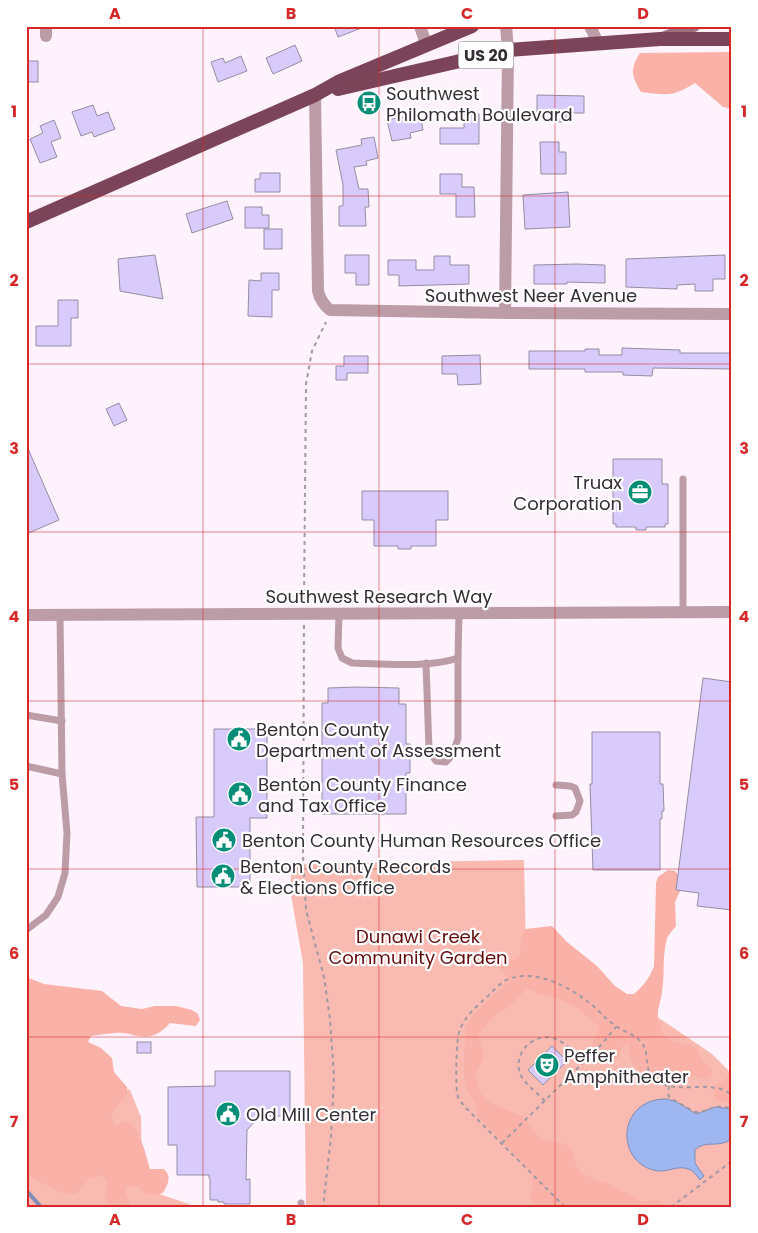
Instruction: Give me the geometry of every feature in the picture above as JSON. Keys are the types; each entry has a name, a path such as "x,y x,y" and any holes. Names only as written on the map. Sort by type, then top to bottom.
{"highway":[{"name":"US 20","path":"26,222 315,95 338,82 472,26"},
{"name":"US 20","path":"315,95 508,50 660,39 732,39"}],"main road":[{"path":"660,39 694,26"}],"street":[{"path":"420,26 426,44"},
{"path":"505,313 508,50 506,26"},
{"path":"590,26 598,43"},
{"path":"315,95 318,291 325,306 330,310"},
{"name":"Southwest Neer Avenue","path":"330,310 732,314"},
{"name":"Southwest Research Way","path":"26,615 732,612"}],"lane":[{"path":"683,479 683,612"},
{"path":"339,614 338,648 342,658 352,663 426,663 446,662 458,658"},
{"path":"426,663 429,750 436,761 446,762 453,754 458,738 459,614"},
{"path":"26,930 46,915 58,897 65,873 67,833 62,774 60,615"},
{"path":"26,715 62,722"},
{"path":"26,766 62,774"},
{"path":"556,785 575,788 580,801 576,812 572,815 556,816"}],"path":[{"path":"323,1207 331,1137 334,1077 326,985 306,910 303,856 304,614 306,384 312,351 330,310"},
{"path":"565,1207 465,1106 458,1096 458,1032 463,1022 473,1010 500,984 508,980 532,977 555,981 586,1000 616,1027 642,1042 647,1069 651,1076 661,1083 669,1086 722,1088 732,1095"},
{"path":"502,1143 602,1045 616,1027"},
{"path":"545,1101 523,1079 520,1072 518,1062 525,1046 539,1038 553,1038 559,1040 583,1063"},
{"path":"669,1086 668,1094 670,1098 695,1112 718,1105 732,1109"},
{"path":"671,1207 732,1161"}],"green space":[{"name":"Dunawi Creek Community Garden","path":"524,860 526,952 628,997 712,1054 732,1074 732,1207 306,1207 303,963 291,895 291,864"},
{"path":"26,987 103,1081 130,1090 141,1117 142,1188 197,1207 26,1207"}],"shaded area":[{"path":"732,52 732,109 723,107 695,83 681,91 663,94 641,92 635,81 633,68 640,53"},
{"path":"668,870 675,871 679,876 681,889 675,902 676,926 668,936 665,945 663,985 658,1018 662,1031 667,1037 697,1048 702,1060 711,1068 712,1074 708,1079 700,1079 694,1075 683,1081 670,1083 647,1076 632,1062 629,1043 623,1045 619,1058 605,1055 593,1047 593,1040 600,1028 578,1008 559,999 538,994 532,990 525,990 510,1006 492,1018 479,1033 479,1040 484,1053 483,1060 476,1071 475,1077 479,1091 487,1101 523,1117 540,1138 566,1145 571,1149 575,1163 582,1174 609,1184 643,1202 656,1200 668,1207 536,1207 530,1198 533,1178 530,1172 478,1116 474,1101 467,1090 464,1075 465,1027 479,1009 508,982 507,976 497,966 502,960 515,959 520,955 525,929 552,926 567,942 597,966 615,986 627,994 634,994 646,981 654,966 656,883 658,877"},
{"path":"26,977 44,984 102,991 121,1006 142,1009 155,1006 176,1006 192,1010 198,1014 200,1020 196,1026 170,1023 163,1030 153,1035 135,1036 125,1033 111,1033 91,1036 88,1042 101,1048 112,1058 114,1072 127,1087 127,1094 111,1115 115,1125 127,1121 132,1124 142,1142 150,1169 164,1169 168,1175 168,1181 163,1193 150,1194 144,1192 139,1187 125,1186 131,1207 113,1207 105,1197 107,1180 102,1175 89,1179 76,1194 62,1193 26,1175"},
{"path":"732,1075 732,1101 722,1102 716,1100 714,1093 716,1085"}],"water":[{"path":"667,1099 677,1102 696,1114 715,1107 732,1109 732,1139 727,1142 703,1145 695,1150 695,1163 704,1176 700,1180 695,1173 684,1168 658,1171 647,1168 633,1155 629,1146 628,1127 638,1109 652,1101"}],"building":[{"path":"334,26 364,26 364,27 338,37"},
{"path":"295,45 302,61 273,74 266,58"},
{"path":"241,56 247,71 218,82 211,62 223,58 225,63"},
{"path":"26,61 38,61 38,82 26,82"},
{"path":"537,95 584,96 584,113 566,113 566,122 556,122 556,112 537,112"},
{"path":"93,105 97,116 108,112 115,129 94,137 92,132 81,136 72,112"},
{"path":"420,114 423,130 410,133 411,138 392,141 387,120"},
{"path":"464,114 479,114 479,144 440,144 440,128 464,128"},
{"path":"54,120 61,138 51,142 57,157 40,163 30,139 43,133 40,126"},
{"path":"374,137 378,158 366,161 367,165 354,167 359,189 368,189 369,207 365,207 366,226 339,226 339,206 343,206 343,185 336,150 362,145 361,139"},
{"path":"540,142 559,142 559,152 566,152 566,174 541,174"},
{"path":"260,173 280,173 280,192 255,192 255,179 260,179"},
{"path":"440,174 462,174 462,187 474,187 475,217 456,217 456,194 440,194"},
{"path":"568,192 570,227 525,229 523,195"},
{"path":"227,201 233,219 192,233 186,214"},
{"path":"245,207 262,207 262,215 269,215 269,228 245,228"},
{"path":"264,229 282,229 282,249 264,249"},
{"path":"155,255 163,299 120,291 118,259"},
{"path":"345,255 369,255 369,285 356,285 356,273 345,273"},
{"path":"725,255 725,279 713,279 713,291 695,291 695,284 677,285 677,289 626,287 626,259"},
{"path":"434,256 450,256 450,265 469,265 469,284 399,286 399,275 388,275 388,260 416,260 416,270 434,270"},
{"path":"534,265 605,265 605,283 567,282 567,284 534,284"},
{"path":"261,273 279,273 279,290 272,290 272,317 248,316 249,280 261,281"},
{"path":"58,300 78,300 78,318 71,318 71,346 36,346 36,326 58,326"},
{"path":"622,348 680,350 680,353 732,353 732,369 653,368 652,376 623,375 623,372 585,372 585,369 529,369 529,351 585,351 585,349 599,349 599,355 622,355"},
{"path":"480,355 481,384 458,385 457,374 442,374 442,356"},
{"path":"344,356 368,356 368,373 347,373 347,380 336,380 336,366 344,366"},
{"path":"119,403 127,420 114,426 106,409"},
{"path":"26,444 59,520 26,534"},
{"path":"613,459 662,459 662,484 668,484 668,524 665,524 665,527 646,527 646,530 636,530 636,527 616,527 616,524 613,524"},
{"path":"362,491 448,491 448,520 436,520 436,546 411,546 411,549 398,549 398,546 374,546 374,520 362,520"},
{"path":"703,678 732,682 732,910 697,906 699,893 676,890"},
{"path":"328,688 399,688 399,704 406,704 406,744 410,744 410,773 406,773 406,814 322,814 322,703 328,703"},
{"path":"214,729 267,729 267,818 250,818 250,887 197,887 196,817 214,817"},
{"path":"592,732 660,732 660,784 663,784 664,811 662,811 662,819 660,819 660,870 593,870 590,784 592,784"},
{"path":"137,1042 151,1042 151,1053 137,1053"},
{"name":"Peffer Amphitheater","path":"552,1046 567,1061 543,1085 528,1070"},
{"path":"215,1071 290,1071 290,1116 260,1116 247,1130 246,1180 250,1179 250,1204 224,1204 224,1202 218,1202 218,1200 210,1200 209,1175 177,1175 177,1145 168,1145 168,1087 215,1086"}],"waterway":[{"path":"26,1190 41,1207"}],"place":[{"name":"Southwest Philomath Boulevard","path":"369,103"},
{"name":"Truax Corporation","path":"640,492"},
{"name":"Benton County Department of Assessment","path":"239,739"},
{"name":"Benton County Finance and Tax Office","path":"240,794"},
{"name":"Benton County Human Resources Office","path":"224,840"},
{"name":"Benton County Records & Elections Office","path":"223,876"},
{"name":"Peffer Amphitheater","path":"547,1065"},
{"name":"Old Mill Center","path":"228,1114"}]}
